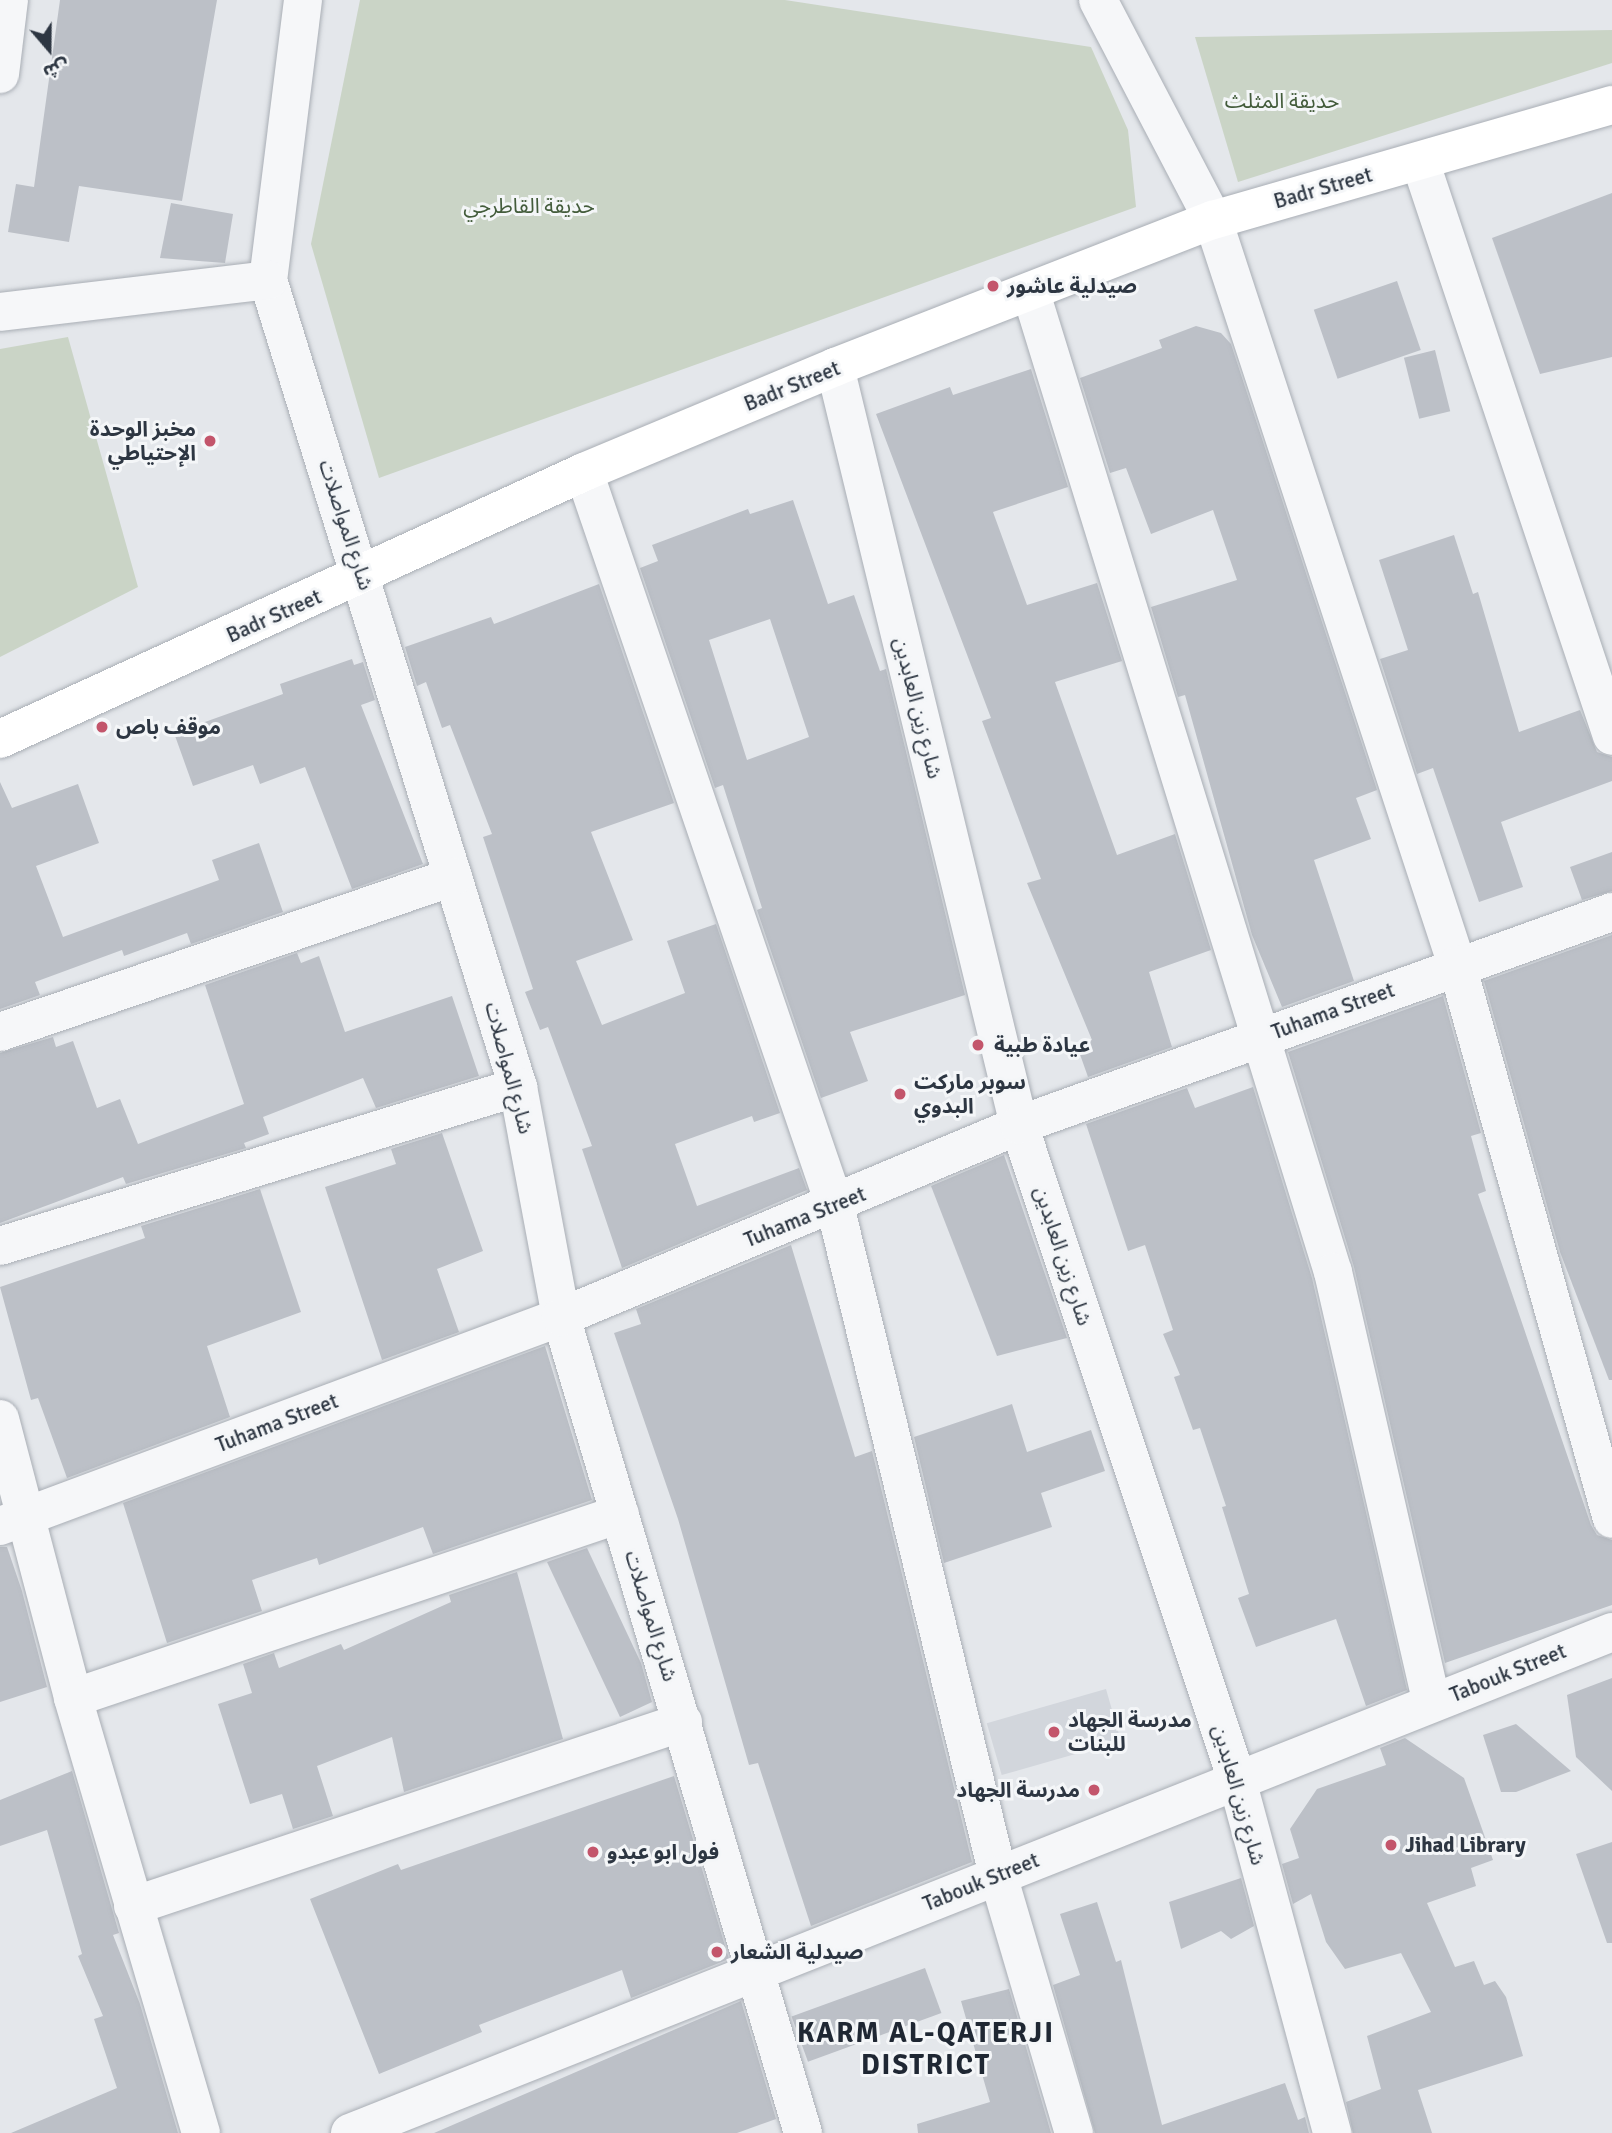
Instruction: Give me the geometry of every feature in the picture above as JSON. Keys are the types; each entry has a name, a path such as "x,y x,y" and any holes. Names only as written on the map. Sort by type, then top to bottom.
{"main road":[{"name":"Badr Street","path":"0,739 363,576 584,472 835,368 1213,220 1612,105"}],"street":[{"path":"0,74 9,0"},
{"name":"شارع المواصلات","path":"303,0 268,280 363,576 518,1087 561,1317 758,1971 803,2133"},
{"path":"1098,0 1213,220 1457,965 1612,1519"},
{"path":"1420,160 1612,736"},
{"path":"0,312 268,280"},
{"path":"1031,293 1333,1272 1432,1703"},
{"name":"شارع زين العابدين","path":"835,368 1019,1125 1237,1780 1332,2133"},
{"path":"584,472 835,1206 999,1875 1074,2133"},
{"path":"0,1032 453,877"},
{"name":"Tuhama Street","path":"14,1522 561,1317 835,1206 1019,1125 1457,965 1612,912"},
{"path":"0,1246 518,1087"},
{"path":"0,1419 14,1522 73,1698 201,2133"},
{"path":"73,1698 620,1514"},
{"name":"Tabouk Street","path":"350,2133 1612,1632"},
{"path":"133,1906 683,1723"}],"shaded area":[{"name":"مدرسة الجهاد للبنات","path":"1106,1689 1121,1741 1002,1775 987,1723"}],"green space":[{"name":"حديقة القاطرجي","path":"360,0 785,0 1091,47 1128,130 1136,207 379,478 311,244"},
{"name":"حديقة المثلث","path":"1612,30 1612,63 1238,182 1195,37"},
{"path":"68,337 138,587 0,657 0,349"}],"building":[{"path":"60,0 217,0 182,201 79,186 69,242 8,232 16,184 34,187"},
{"path":"1612,193 1612,357 1540,374 1492,238"},
{"path":"171,203 233,214 225,263 160,258"},
{"path":"1397,281 1421,350 1338,379 1314,310"},
{"path":"1196,326 1221,333 1231,344 1377,790 1356,798 1371,839 1314,860 1354,981 1282,1007 1252,935 1185,695 1178,697 1151,607 1237,580 1213,510 1151,534 1126,468 1110,473 1080,378 1162,348 1159,340"},
{"path":"1435,350 1450,411 1419,419 1404,358"},
{"path":"1031,369 1068,487 993,512 1027,605 1097,583 1122,661 1055,682 1117,855 1175,834 1211,950 1149,972 1172,1047 1088,1077 1077,1046 1092,1040 1027,883 1041,879 982,721 991,718 876,414 950,387 953,395"},
{"path":"793,500 828,604 854,595 880,671 886,669 965,995 850,1032 868,1081 821,1098 757,910 762,908 723,785 715,788 640,568 658,561 652,545 748,509 750,514","holes":["770,619 809,737 747,760 709,640"]},
{"path":"1454,535 1473,594 1478,592 1519,732 1580,710 1597,752 1612,757 1612,781 1501,822 1523,887 1479,902 1433,768 1417,774 1380,659 1408,650 1379,560"},
{"path":"599,584 674,803 591,832 633,940 576,961 602,1025 685,993 667,941 716,924 780,1113 754,1122 752,1116 675,1144 697,1206 799,1168 807,1190 622,1268 582,1149 592,1146 548,1027 540,1030 525,992 533,989 483,837 492,834 450,725 442,728 426,682 417,686 405,647 491,617 494,624"},
{"path":"352,659 354,665 363,662 375,700 361,705 423,864 352,889 305,767 260,784 253,765 193,786 174,733 283,694 280,684"},
{"path":"0,782 12,808 78,784 99,843 36,866 63,937 219,880 212,860 259,843 283,912 191,944 187,933 124,956 122,950 35,982 40,995 0,1009"},
{"path":"1612,852 1612,891 1582,900 1570,867"},
{"path":"1612,935 1612,1380 1609,1380 1560,1252 1484,981"},
{"path":"297,953 301,963 319,956 345,1032 452,996 479,1076 376,1108 363,1078 263,1117 269,1134 244,1143 246,1148 126,1184 123,1177 0,1223 0,1053 53,1037 56,1047 73,1041 97,1108 120,1099 138,1144 244,1104 205,985"},
{"path":"1443,996 1481,1133 1471,1136 1486,1191 1478,1194 1591,1525 1597,1535 1612,1540 1612,1605 1445,1663 1354,1267 1288,1052"},
{"path":"1253,1087 1312,1278 1407,1690 1366,1706 1336,1619 1256,1647 1238,1598 1249,1594 1222,1507 1226,1506 1200,1428 1193,1430 1174,1377 1180,1375 1163,1334 1173,1330 1145,1245 1128,1251 1086,1124 1187,1088 1195,1108"},
{"path":"442,1133 483,1251 437,1269 459,1332 382,1360 325,1187 396,1164 391,1149"},
{"path":"1004,1155 1067,1338 997,1356 931,1186"},
{"path":"260,1189 301,1312 207,1346 230,1417 67,1478 38,1398 31,1400 0,1287 145,1238 141,1226"},
{"path":"791,1245 855,1457 872,1451 972,1862 811,1926 758,1763 749,1765 678,1519 614,1333 641,1324 636,1309"},
{"path":"545,1346 592,1500 433,1554 423,1527 319,1565 317,1558 252,1580 262,1611 167,1643 123,1503"},
{"path":"1012,1404 1027,1452 1091,1430 1105,1471 1041,1493 1052,1527 944,1563 914,1437"},
{"path":"0,1547 7,1547 22,1591 47,1687 0,1702"},
{"path":"587,1548 641,1663 652,1702 620,1717 547,1562"},
{"path":"517,1572 563,1739 404,1792 392,1737 317,1766 333,1816 293,1829 282,1794 250,1804 218,1704 252,1693 243,1664 274,1653 279,1668 341,1644 344,1650 451,1602 449,1595"},
{"path":"1612,1678 1612,1791 1576,1757 1567,1695"},
{"path":"1516,1724 1571,1771 1516,1792 1501,1792 1483,1735"},
{"path":"1405,1738 1464,1778 1493,1860 1471,1868 1476,1886 1427,1903 1455,1967 1474,1961 1484,1985 1495,1981 1506,1997 1523,2056 1418,2090 1432,2133 1353,2133 1346,2102 1381,2089 1367,2036 1431,2012 1401,1953 1345,1969 1326,1942 1311,1894 1293,1904 1282,1864 1299,1858 1290,1829 1317,1789 1386,1765 1380,1748"},
{"path":"72,1771 119,1933 113,1935 140,2004 178,2133 11,2133 117,2088 94,2019 103,2016 78,1956 82,1954 47,1830 0,1846 0,1800"},
{"path":"674,1776 729,1959 631,1998 622,1970 479,2025 482,2032 379,2074 310,1899 398,1864 401,1870"},
{"path":"1612,1842 1612,1943 1607,1943 1576,1854"},
{"path":"1241,1878 1254,1926 1231,1939 1221,1931 1181,1949 1169,1902"},
{"path":"1097,1902 1116,1962 1121,1960 1162,2125 1285,2083 1298,2120 1305,2117 1309,2133 1095,2133 1053,1985 1080,1975 1060,1914"},
{"path":"925,1968 941,2013 808,2062 792,2017"},
{"path":"1009,1989 1051,2133 918,2133 917,2124 990,2102 961,2001"},
{"path":"741,2001 776,2119 737,2133 434,2133"}],"place":[{"name":"صيدلية عاشور","path":"993,286"},
{"name":"مخبز الوحدة الإحتياطي","path":"210,441"},
{"name":"موقف باص","path":"102,727"},
{"name":"عيادة طبية","path":"978,1045"},
{"name":"سوبر ماركت البدوي","path":"900,1094"},
{"name":"مدرسة الجهاد للبنات","path":"1054,1732"},
{"name":"مدرسة الجهاد","path":"1094,1790"},
{"name":"Jihad Library","path":"1391,1845"},
{"name":"فول ابو عبدو","path":"593,1852"},
{"name":"صيدلية الشعار","path":"717,1952"}],"district":[{"name":"KARM AL-QATERJI DISTRICT","path":"926,2049"}]}
